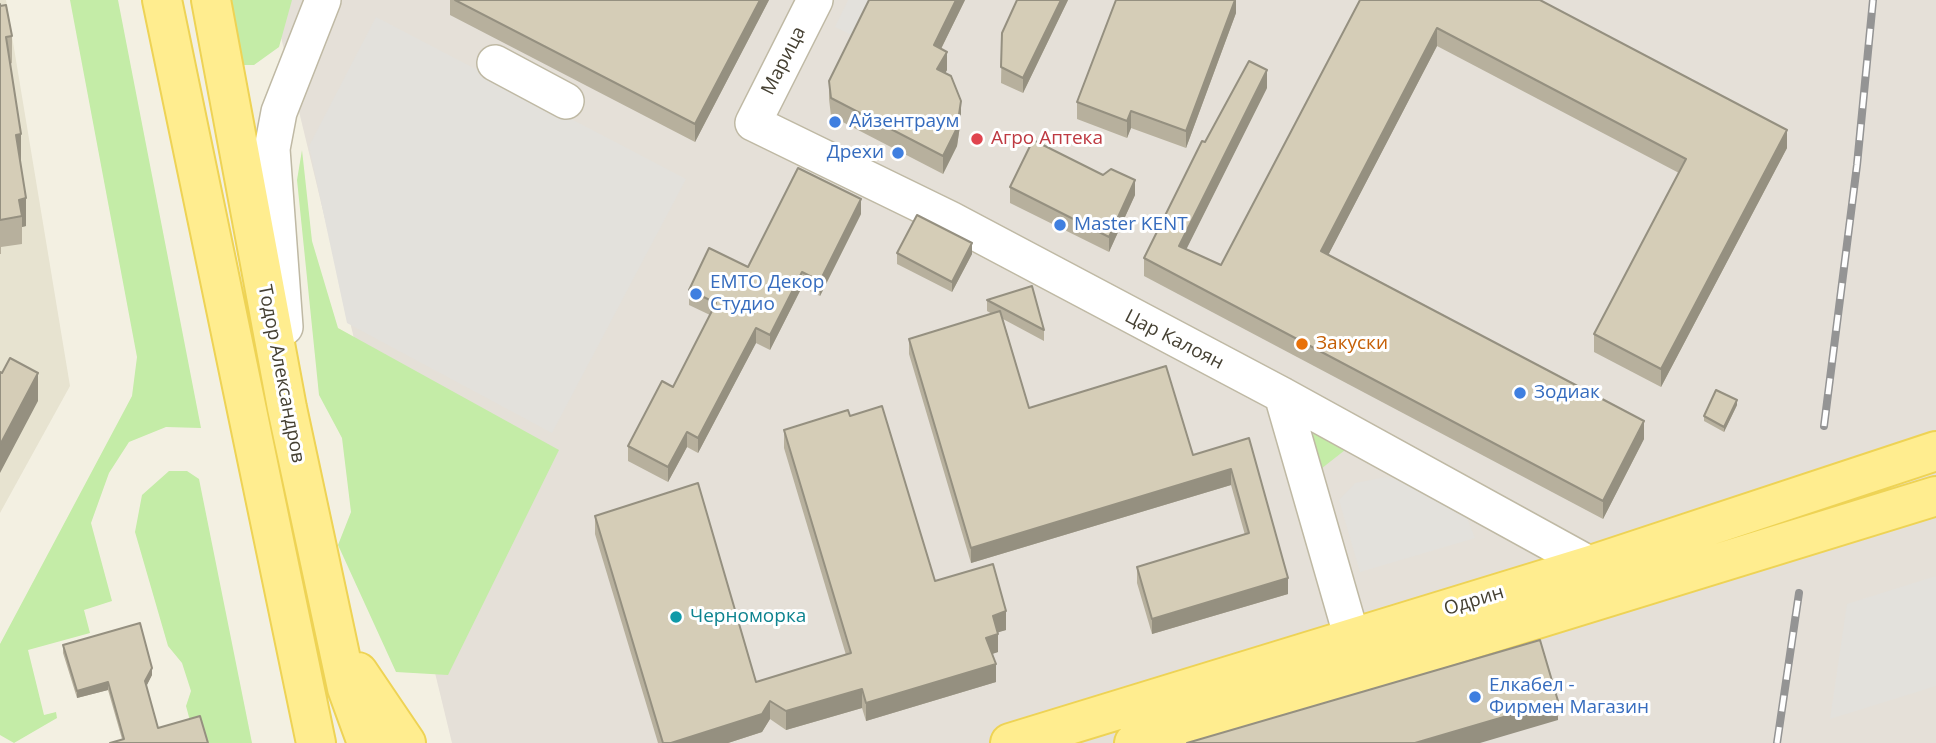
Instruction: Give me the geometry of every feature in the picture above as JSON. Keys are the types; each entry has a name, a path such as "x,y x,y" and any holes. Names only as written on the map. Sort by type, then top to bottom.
{"main road":[{"name":"Тодор Александров","path":"162,0 186,128 260,472 313,739"},
{"name":"Тодор Александров","path":"211,0 287,408 347,688 367,743"},
{"name":"Одрин","path":"1010,743 1591,565 1936,450"},
{"name":"Одрин","path":"1134,743 1936,496"},
{"path":"337,637 405,743"},
{"path":"1352,638 1380,667"}],"street":[{"path":"287,408 285,306 272,149 279,112 323,0"},
{"name":"Марица","path":"752,123 815,0"},
{"path":"495,62 566,101"},
{"name":"Цар Калоян","path":"752,123 926,206 1282,395 1591,565"},
{"path":"1282,395 1352,638"}],"shaded area":[{"path":"0,0 6,0 70,386 0,513"},
{"path":"272,0 1936,0 1936,743 452,743"},
{"path":"848,0 874,0 856,37 835,27"},
{"path":"376,17 686,179 552,433 347,323 309,146"},
{"path":"1386,477 1406,481 1465,513 1475,538 1360,572 1339,500 1355,483"},
{"path":"1936,576 1936,686 1830,719 1847,604"}],"green space":[{"path":"70,0 118,0 201,428 166,427 129,442 109,473 91,523 112,601 84,610 90,633 28,650 44,715 56,712 57,718 14,743 0,735 0,644 132,396 137,357"},
{"path":"228,0 292,0 279,47 254,65 239,65"},
{"path":"302,150 312,241 338,328 559,450 448,675 396,672 338,545 351,512 342,438 319,395 297,180"},
{"path":"1312,429 1354,443 1317,472 1306,435"},
{"path":"169,471 187,471 199,479 252,743 196,743 186,706 191,691 182,663 168,646 135,532 142,495"}],"building":[{"path":"455,0 760,0 695,124"},
{"path":"869,0 956,0 934,45 947,52 937,69 951,76 961,101 957,128 943,156 831,98 829,81"},
{"path":"1017,0 1061,0 1023,78 1001,67 1002,33"},
{"path":"1116,0 1235,0 1186,131 1131,111 1127,121 1077,102"},
{"path":"1360,0 1540,0 1787,130 1661,369 1594,334 1686,159 1437,28 1321,251 1644,421 1603,501 1144,258 1202,141 1205,142 1249,61 1267,70 1179,246 1221,265"},
{"path":"6,5 12,36 6,37 21,134 16,135 26,198 19,200 22,216 0,220 0,6"},
{"path":"1033,140 1103,175 1111,169 1135,180 1109,237 1010,187"},
{"path":"798,168 861,199 820,281 802,272 770,335 756,328 698,438 687,432 668,467 628,446 662,381 673,387 716,303 689,290 709,248 748,267"},
{"path":"917,215 972,243 952,282 897,253"},
{"path":"1032,286 1044,330 987,300"},
{"path":"1000,311 1029,408 1166,366 1193,455 1249,438 1288,578 1152,619 1137,567 1249,533 1231,469 971,548 909,339"},
{"path":"10,358 38,373 0,445 0,372 2,373"},
{"path":"1716,390 1737,400 1724,427 1704,416"},
{"path":"882,406 935,581 993,564 1006,611 993,616 998,634 986,638 996,664 866,703 862,689 786,711 770,701 762,714 671,743 663,743 595,516 698,483 756,682 851,653 784,430 848,410 850,416"},
{"path":"140,623 152,668 145,681 158,728 200,716 208,743 110,743 124,739 108,682 77,691 63,645"},
{"path":"1540,640 1558,701 1415,743 1187,743"}],"railway":[{"path":"1824,426 1857,165 1873,0"},
{"path":"1777,743 1799,593"}],"place":[{"name":"Айзентраум","path":"835,122"},
{"name":"Агро Аптека","path":"977,139"},
{"name":"Дрехи","path":"898,153"},
{"name":"Master KENT","path":"1060,225"},
{"name":"ЕМТО Декор Студио","path":"696,294"},
{"name":"Закуски","path":"1302,344"},
{"name":"Зодиак","path":"1520,393"},
{"name":"Черноморка","path":"676,617"},
{"name":"Елкабел - Фирмен Магазин","path":"1475,697"}]}
